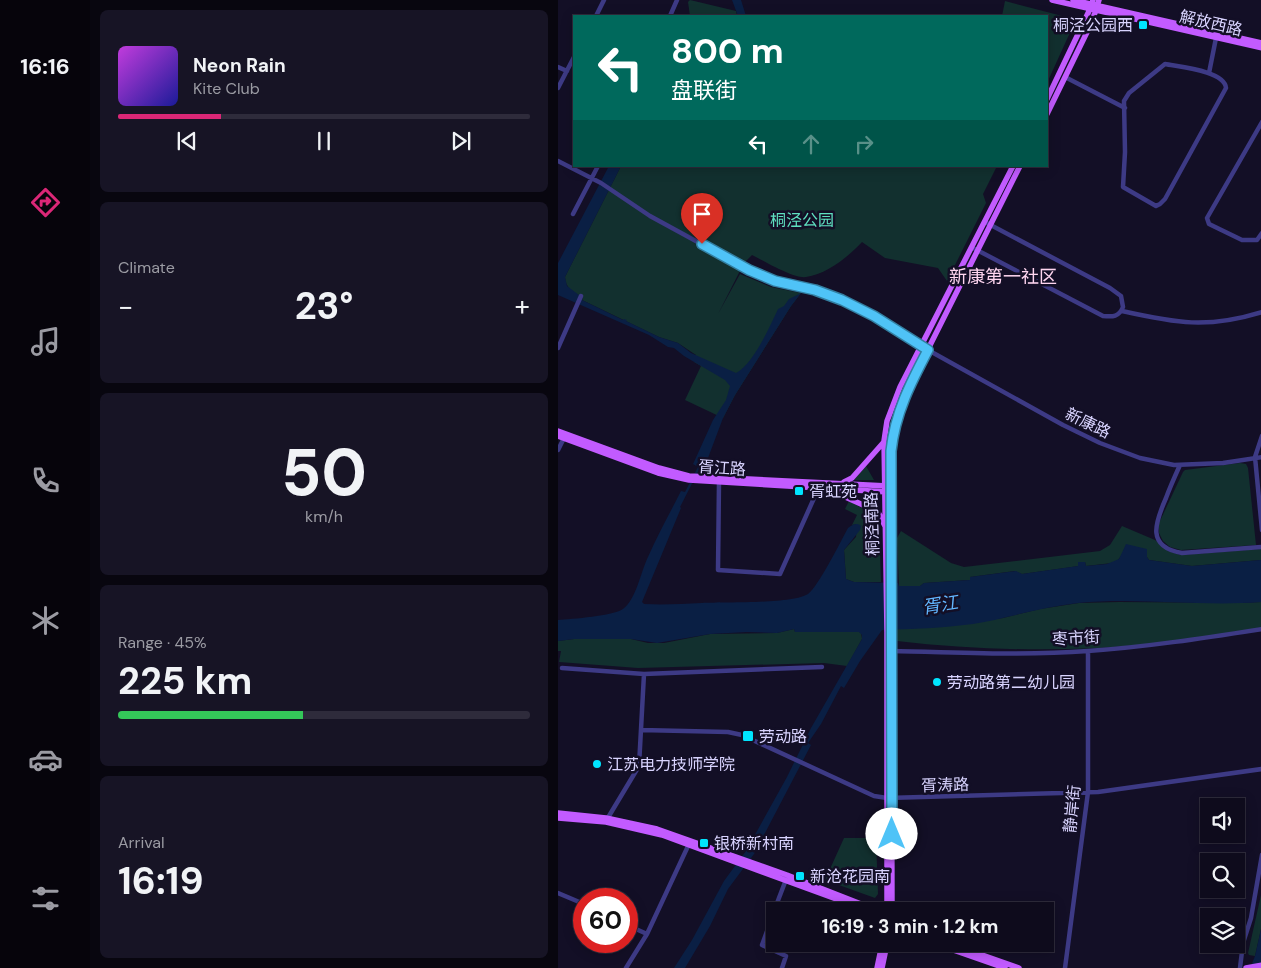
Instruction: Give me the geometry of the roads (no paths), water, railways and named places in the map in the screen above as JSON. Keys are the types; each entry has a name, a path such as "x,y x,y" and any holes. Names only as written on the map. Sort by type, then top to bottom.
{"main road":[{"path":"1052,0 1095,5"},
{"path":"1073,0 1095,5"},
{"path":"1048,112 1065,77 1095,5"},
{"path":"1048,98 1095,5"},
{"name":"解放西路","path":"1095,5 1216,38 1262,48"},
{"name":"解放西路","path":"1095,5 1262,43"},
{"name":"桐泾南路","path":"988,223 1013,167"},
{"name":"桐泾南路","path":"892,902 889,798 888,489 884,441 887,421 895,397 922,345 1019,167"},
{"name":"桐泾南路","path":"889,578 885,526 892,442 899,411 974,249"},
{"name":"胥江路","path":"558,431 671,474"},
{"name":"胥江路","path":"561,437 671,474 719,482 825,488 888,489"},
{"path":"839,484 852,478 877,452 884,441"},
{"name":"胥江路","path":"709,480 839,484 888,489"},
{"path":"825,488 872,509 878,513 885,526"},
{"name":"桐泾南路","path":"888,902 891,651 889,632"},
{"path":"558,813 657,829 747,864 857,902"},
{"path":"558,818 606,820 648,831 738,860"},
{"path":"787,878 847,902"},
{"path":"877,968 880,952"},
{"path":"882,968 885,952"},
{"path":"959,952 1005,968"},
{"path":"974,952 1019,968"},
{"path":"1247,968 1262,965"}],"street":[{"path":"596,15 604,0"},
{"path":"670,15 677,0"},
{"path":"1209,73 1216,38"},
{"path":"558,88 573,59"},
{"path":"1166,64 1209,73 1221,78 1226,84 1226,88 1160,204 1156,206 1123,187 1124,101 1129,93 1166,64"},
{"path":"558,67 567,71"},
{"path":"1065,77 1125,108"},
{"path":"1262,122 1207,218 1208,224 1242,240 1257,240 1262,233"},
{"name":"新康路","path":"558,161 601,183 650,216 749,270 775,281 815,290 842,300 874,316 928,350 1063,425 1100,443 1140,458 1180,465 1223,463 1262,457"},
{"path":"573,214 598,167"},
{"path":"974,249 1103,316 1115,317 1122,311 1123,302 1121,296 1115,292 988,223"},
{"path":"558,348 582,296"},
{"path":"1122,311 1200,324 1229,320 1262,312"},
{"path":"1262,436 1256,457 1262,530"},
{"path":"558,450 561,437"},
{"path":"1180,465 1156,520 1155,532 1163,546 1182,553 1262,547"},
{"path":"719,482 718,570 780,574 815,496 812,487"},
{"name":"枣市街","path":"891,651 1088,651 1186,641 1262,630"},
{"name":"静岸街","path":"1066,968 1088,792 1088,651"},
{"path":"562,668 644,674 822,667"},
{"path":"606,820 639,766 644,674"},
{"name":"胥涛路","path":"641,730 728,732 742,735 874,796 889,798 1088,792 1262,769"},
{"path":"626,968 646,934 688,844"},
{"path":"1240,968 1243,943 1250,918 1262,855"},
{"path":"778,902 787,878"},
{"path":"558,894 573,900"},
{"path":"638,930 646,934"},
{"path":"766,934 762,945 766,947"},
{"path":"777,952 786,956 782,968"}],"water":[{"path":"732,0 741,0 746,15 738,15"},
{"name":"胥江","path":"608,167 620,167 565,277 567,286 583,298 582,300 659,337 678,343 691,353 736,373 755,354 778,309 784,306 789,299 801,293 735,395 723,418 705,466 701,466 680,507 642,602 644,604 757,602 788,599 808,594 817,583 848,528 856,524 861,526 860,530 844,550 846,579 854,582 898,583 899,586 920,586 924,583 970,580 970,577 1016,571 1022,574 1078,566 1078,562 1085,562 1086,566 1107,564 1119,559 1126,544 1147,549 1149,560 1192,566 1261,560 1261,602 1101,601 1051,607 973,624 882,630 844,688 841,686 821,724 808,743 811,745 754,854 728,889 710,926 685,968 674,968 692,940 724,881 746,851 787,777 811,728 862,639 862,635 859,632 795,632 794,629 777,633 710,634 657,643 631,639 574,639 558,641 558,620 611,614 628,605 660,532 681,491 685,492 698,467 693,464 713,420 726,400 730,386 725,380 674,348 668,347 649,335 558,295 558,263"},
{"path":"1261,929 1261,964 1251,966 1255,956"}],"place":[{"name":"桐泾公园西","path":"1143,25"},
{"name":"胥虹苑","path":"799,491"},
{"name":"劳动路第二幼儿园","path":"937,682"},
{"name":"劳动路","path":"748,736"},
{"name":"江苏电力技师学院","path":"597,764"},
{"name":"银桥新村南","path":"704,843"},
{"name":"新沧花园南","path":"800,876"}],"district":[{"name":"新康第一社区","path":"1003,277"}],"park label":[{"name":"桐泾公园","path":"802,220"}]}
